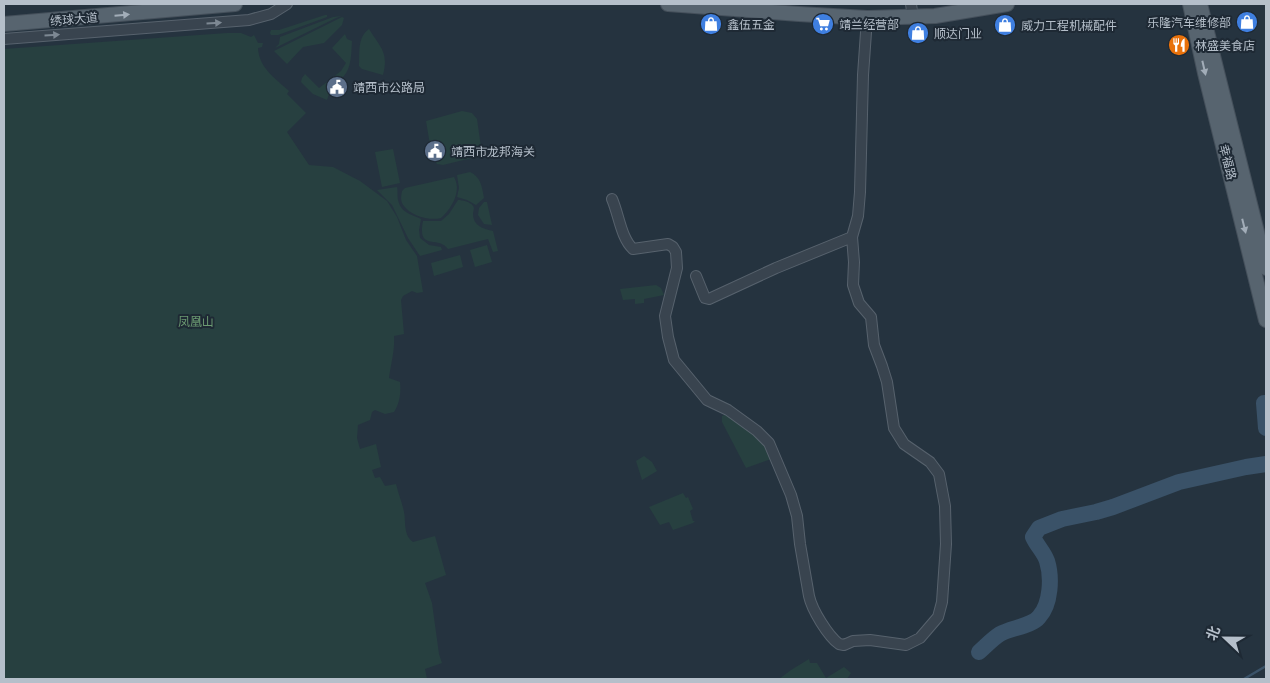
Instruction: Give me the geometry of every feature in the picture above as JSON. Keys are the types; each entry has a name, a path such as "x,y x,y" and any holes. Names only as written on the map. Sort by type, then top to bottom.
{"main road":[{"name":"绣球大道","path":"4,24 54,21 88,11 235,4"},
{"path":"668,4 867,18 969,4"},
{"path":"768,4 854,12 915,11 1007,4"},
{"name":"幸福路","path":"1190,4 1266,320"},
{"name":"幸福路","path":"1200,4 1266,268"}],"street":[{"path":"4,39 249,20 270,14 287,4"},
{"path":"612,199 621,223 623,236 633,249 668,244 674,247 677,268 665,316 674,360 707,400 728,410 757,431 769,443 794,506 811,606 816,616 839,644 844,645 853,641 870,640 906,645 913,643 924,634 938,617 942,602 946,532 941,479 936,468 904,444 894,428 887,382 874,345 871,317 859,303 853,285 852,237 858,216 860,192 863,75 867,18"},
{"path":"54,21 83,33"},
{"path":"696,276 705,298 709,299 852,237"}],"green space":[{"path":"325,15 327,17 278,35 271,35 270,33 271,30 279,30"},
{"path":"342,16 275,48 279,44 280,37 333,17"},
{"path":"342,17 344,18 342,25 324,43 303,47 287,64 274,51"},
{"path":"369,29 380,45 384,55 385,67 383,75 362,69 359,66 361,41"},
{"name":"凤凰山","path":"241,33 251,37 254,35 258,43 263,43 262,47 258,48 261,61 273,77 289,91 287,94 306,113 287,132 309,165 333,167 360,181 387,201 397,217 406,240 417,256 423,292 417,293 412,291 403,296 401,300 404,334 394,336 389,378 400,382 398,405 394,412 385,414 375,410 372,412 370,420 358,425 357,438 360,449 376,444 381,467 372,470 375,478 380,477 385,486 396,484 404,512 406,532 410,539 413,542 435,536 446,575 425,583 432,603 442,663 425,669 427,679 4,679 4,49"},
{"path":"345,34 347,39 352,41 349,65 344,76 334,82 332,78 341,71 346,63 332,48"},
{"path":"305,74 319,88 327,82 329,94 327,100 313,94 301,82"},
{"path":"462,111 472,113 477,119 482,154 443,165 437,164 432,157 426,121"},
{"path":"393,149 400,183 382,187 375,152"},
{"path":"470,172 477,177 482,186 484,198 476,205 457,197 459,188 457,175"},
{"path":"454,177 457,188 455,199 441,218 432,219 411,213 401,201 402,191 405,188"},
{"path":"397,187 401,208 421,219 420,238 429,245 441,247 442,250 420,256 408,238 392,205 377,190"},
{"path":"458,200 472,205 474,208 473,218 477,224 493,231 498,251 493,252 488,239 448,249 444,245 426,240 422,231 423,221 441,221 449,214"},
{"path":"484,202 487,202 492,225 484,224 478,215 479,208"},
{"path":"487,245 492,262 475,267 470,250"},
{"path":"460,255 463,267 434,276 431,263"},
{"path":"656,285 661,288 664,295 644,299 644,303 635,304 635,299 623,300 620,289"},
{"path":"727,414 765,441 771,459 746,468 722,422 722,416"},
{"path":"644,456 652,462 657,471 642,480 636,461"},
{"path":"683,493 686,498 688,497 693,509 690,511 693,521 695,521 673,530 669,522 660,525 649,507"},
{"path":"809,659 810,663 817,663 826,678 844,667 851,673 847,679 779,679"}],"waterway":[{"path":"1266,403 1264,403 1266,428"},
{"path":"979,652 1000,634 1031,623 1043,612 1048,598 1050,575 1046,558 1033,537 1039,528 1062,519 1113,507 1179,482 1266,464"},
{"path":"1244,679 1266,666"}],"place":[{"name":"乐隆汽车维修部","path":"1247,22"},
{"name":"鑫伍五金","path":"711,24"},
{"name":"靖兰经营部","path":"823,24"},
{"name":"威力工程机械配件","path":"1005,25"},
{"name":"顺达门业","path":"918,33"},
{"name":"林盛美食店","path":"1179,45"},
{"name":"靖西市公路局","path":"337,87"},
{"name":"靖西市龙邦海关","path":"435,151"}]}
